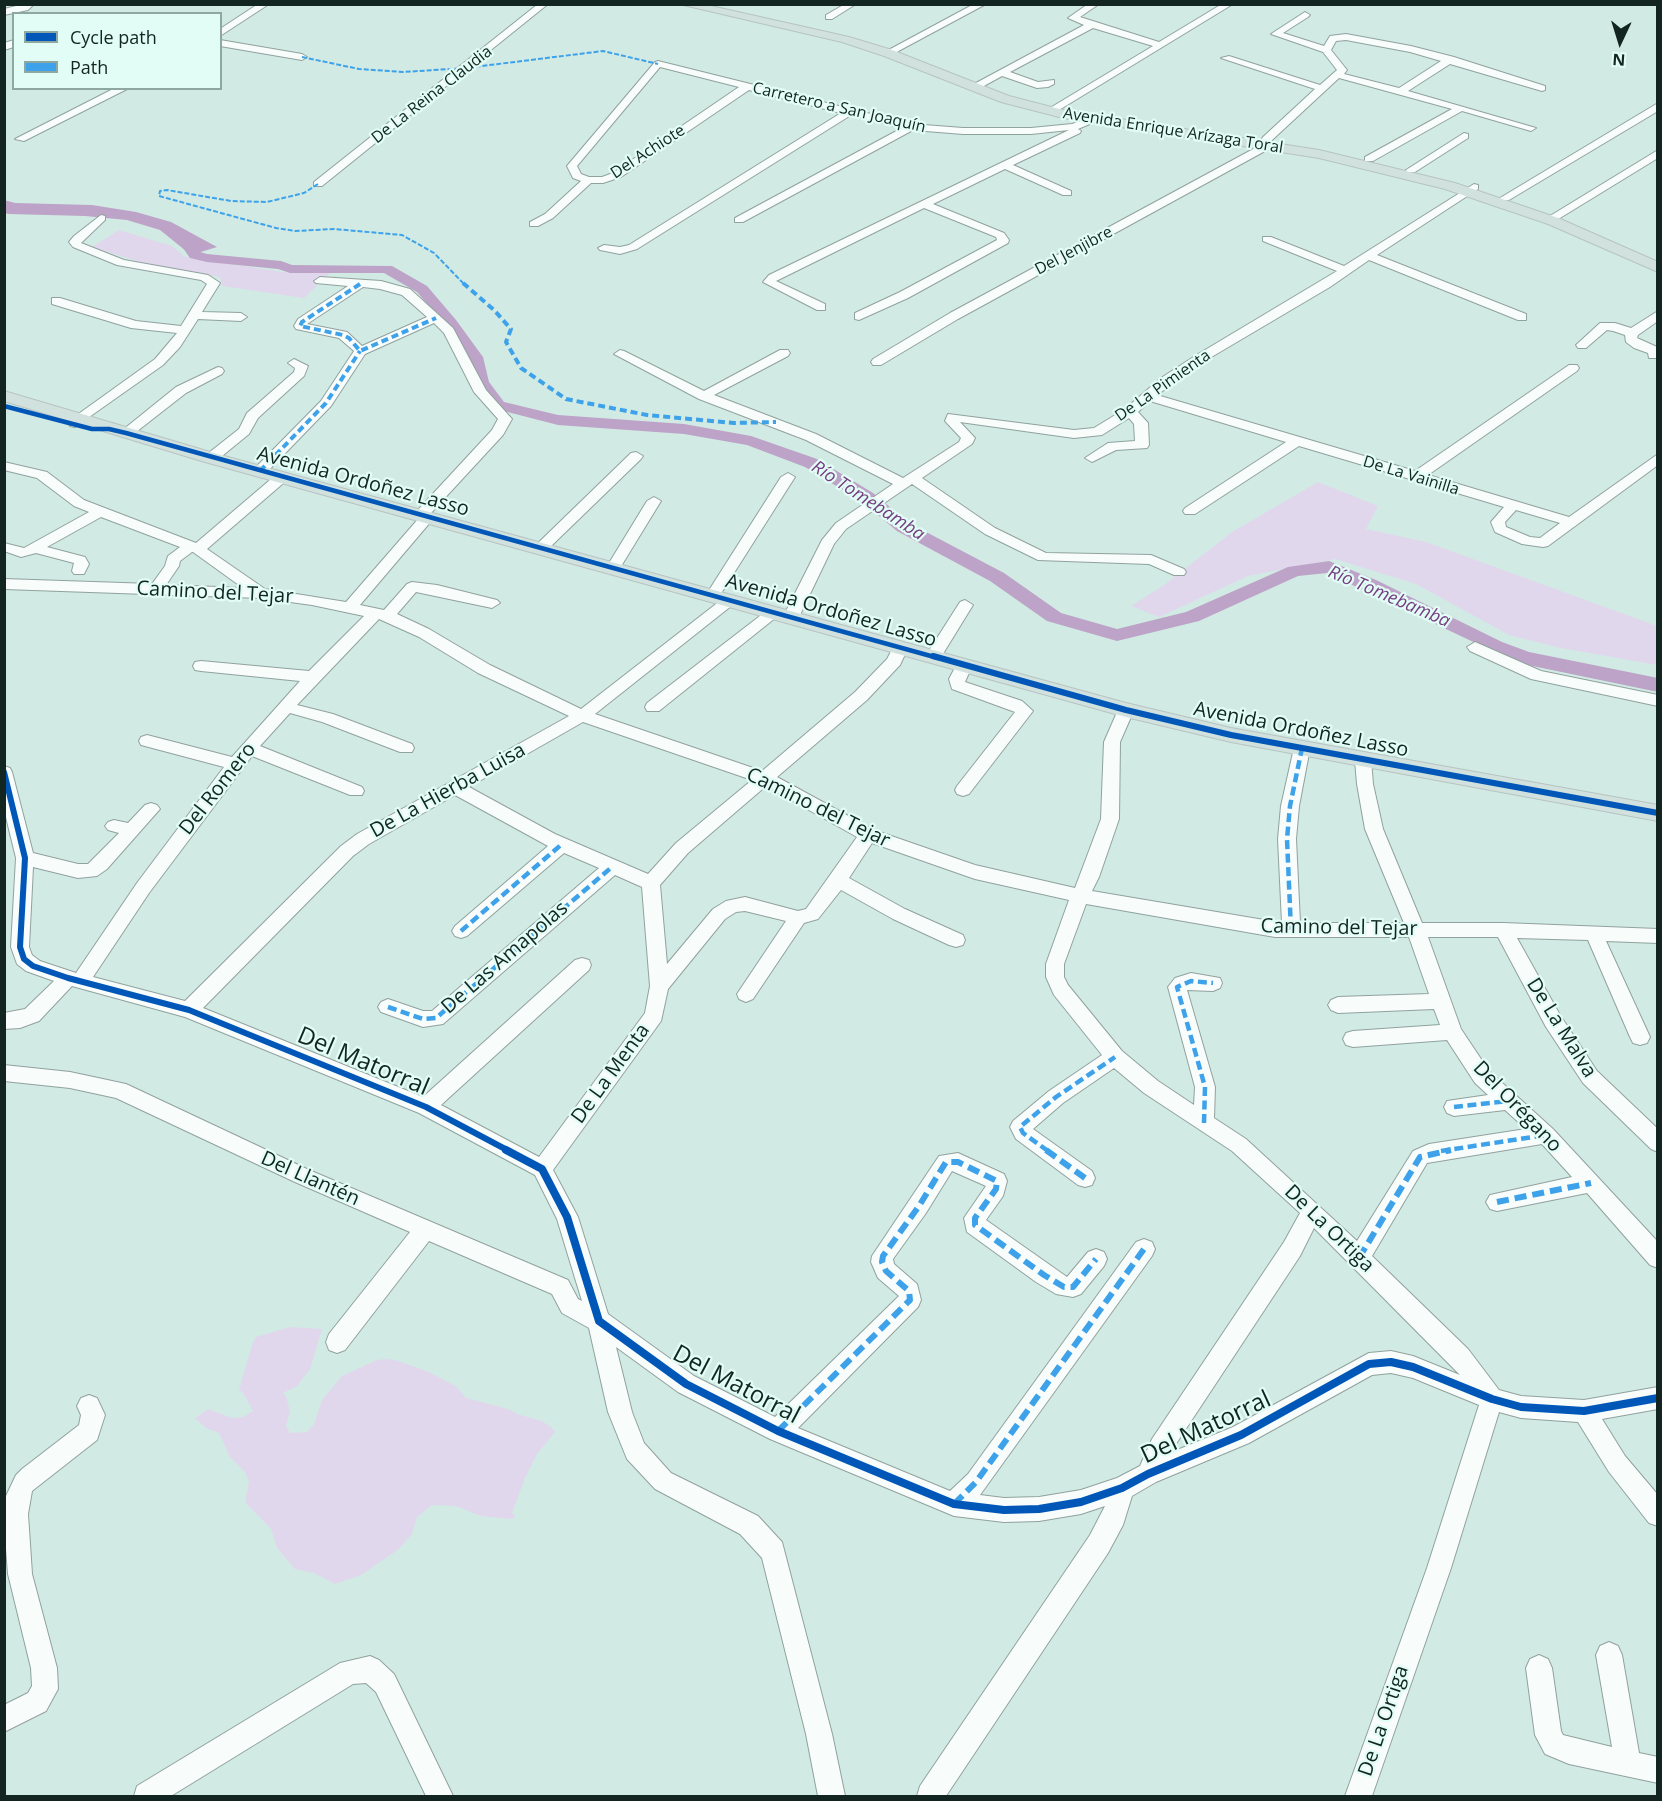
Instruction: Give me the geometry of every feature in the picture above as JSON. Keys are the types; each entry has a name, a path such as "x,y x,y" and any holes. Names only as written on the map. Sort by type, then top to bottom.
{"main road":[{"name":"Avenida Enrique Arízaga Toral","path":"684,4 830,35 891,52 1005,99 1093,120 1266,141 1369,159 1411,170 1471,189 1553,221 1658,268"},
{"name":"Avenida Enrique Arízaga Toral","path":"712,4 836,31 979,85 1093,120"},
{"name":"Avenida Enrique Arízaga Toral","path":"1266,141 1505,198 1556,216 1658,259"},
{"name":"Avenida Ordoñez Lasso","path":"6,400 78,421 92,429 117,431 1126,710 1363,760 1658,813"}],"street":[{"path":"4,14 20,10 30,4"},
{"name":"De La Reina Claudia","path":"318,184 544,4"},
{"path":"829,17 852,4"},
{"path":"891,52 982,4"},
{"path":"1095,4 1073,18 1161,45"},
{"path":"1055,108 1229,4"},
{"path":"222,32 262,6"},
{"path":"1305,15 1276,34 1326,50 1342,67 1338,75 1531,128"},
{"path":"979,85 1092,24"},
{"path":"1326,50 1333,38 1339,36 1404,47 1542,88"},
{"path":"222,43 302,57"},
{"path":"1226,58 1321,88"},
{"path":"1400,92 1450,59"},
{"name":"Carretero a San Joaquín","path":"658,64 911,127 963,131 1030,131 1093,120"},
{"name":"Del Achiote","path":"658,64 572,166 577,176 588,180 603,180 617,175 746,87"},
{"path":"1002,73 1037,85 1051,82"},
{"name":"Del Jenjibre","path":"877,362 954,316 1254,154 1321,88 1338,75"},
{"path":"20,139 120,90"},
{"path":"1505,198 1658,106"},
{"path":"1369,159 1461,108"},
{"path":"604,248 620,251 633,247 848,112"},
{"path":"821,307 770,285 769,282 773,277 1079,130 1093,120"},
{"path":"739,220 911,127"},
{"path":"1411,170 1464,136"},
{"path":"1556,216 1658,153"},
{"path":"1006,166 1067,193"},
{"path":"534,224 549,216 588,180"},
{"name":"De La Pimienta","path":"782,614 826,543 841,526 871,504 965,444 968,438 952,421 953,417 1074,434 1096,432 1130,412 1166,381 1199,359 1326,284 1471,189"},
{"path":"859,316 904,295 1004,240 999,235 925,205"},
{"path":"78,421 159,362 176,344 214,283 211,279 121,263 77,245 75,242 78,238 88,232 101,218"},
{"path":"1266,239 1345,270"},
{"path":"1370,255 1522,317"},
{"path":"320,281 386,285 403,290 449,331 480,392 505,419 498,432 425,515 350,607"},
{"path":"360,284 300,324 308,328 343,335 349,338 360,351"},
{"path":"56,301 135,325 185,330"},
{"path":"193,315 241,317"},
{"path":"1653,356 1655,352 1653,350 1630,339 1632,333 1658,315"},
{"path":"260,471 326,403 360,351 436,318"},
{"path":"1582,345 1604,326 1632,333"},
{"path":"704,396 784,353"},
{"path":"620,354 704,396 812,437 908,480 990,531 1037,555 1052,559 1151,560 1179,572"},
{"path":"211,458 244,431 252,416 300,373 302,366 294,363"},
{"path":"1416,477 1573,368"},
{"path":"117,431 182,390 218,371"},
{"name":"De La Vainilla","path":"1149,397 1570,522"},
{"path":"1092,458 1113,446 1142,445 1141,423 1130,412"},
{"path":"1190,511 1297,441"},
{"path":"541,549 636,456"},
{"path":"1513,505 1498,522 1499,528 1527,542 1543,543 1658,458"},
{"path":"4,466 42,475 79,503 194,547 261,593"},
{"path":"156,589 172,566 173,559 194,547 282,477"},
{"name":"De La Hierba Luisa","path":"189,1010 347,851 363,839 582,716 722,598 788,477"},
{"path":"613,568 654,501"},
{"path":"8,547 25,553 36,549 101,511"},
{"path":"36,549 80,560 82,564 79,571"},
{"name":"Camino del Tejar","path":"4,584 261,593 350,607 382,615 424,633 484,669 582,716 765,778 868,835 975,872 1080,896 1291,930 1503,930 1658,936"},
{"name":"Del Romero","path":"4,1021 20,1020 32,1015 74,979 235,764 313,677 412,587 437,590 492,603"},
{"path":"933,657 965,605"},
{"path":"653,707 782,614"},
{"path":"1475,647 1537,675 1658,701"},
{"path":"457,788 562,844 651,883 682,848 861,696 894,661 900,648"},
{"path":"201,666 313,677"},
{"path":"963,790 1024,711 1016,705 958,685 957,679 964,666"},
{"path":"286,707 327,718 406,748"},
{"name":"De La Ortiga","path":"1126,710 1112,742 1110,819 1090,877 1080,896 1055,964 1055,977 1061,990 1115,1057 1151,1087 1239,1146 1312,1211 1460,1357 1492,1399 1439,1568 1359,1797"},
{"path":"147,741 235,764"},
{"path":"249,748 356,791"},
{"path":"1291,930 1287,839 1290,806 1302,748"},
{"name":"Del Orégano","path":"1363,760 1365,784 1374,829 1416,930 1452,1032 1482,1077 1546,1135 1658,1258"},
{"name":"Del Matorral","path":"4,772 25,858 20,947 24,959 33,966 189,1010 426,1107 542,1169"},
{"path":"25,858 78,871 91,871 101,864 152,809"},
{"path":"114,826 132,830"},
{"path":"659,986 719,914 732,906 745,904 798,918 812,914 868,835"},
{"path":"461,931 562,844"},
{"name":"De Las Amapolas","path":"388,1007 423,1019 436,1018 613,866"},
{"path":"838,880 899,914 956,940"},
{"name":"De La Menta","path":"542,1169 654,1015 659,986 651,883"},
{"path":"746,994 798,918"},
{"name":"De La Malva","path":"1503,930 1553,1021 1590,1077 1658,1143"},
{"path":"1594,934 1640,1037"},
{"path":"426,1107 582,965"},
{"path":"1204,1123 1205,1087 1197,1051 1181,1008 1177,987 1182,982 1191,981 1214,983"},
{"path":"1338,1005 1440,1001"},
{"path":"1353,1039 1452,1032"},
{"path":"1086,1178 1023,1133 1020,1126 1056,1096 1115,1057"},
{"name":"Del Llantén","path":"4,1073 70,1080 119,1090 302,1176 551,1282 564,1292 570,1306 598,1321"},
{"path":"1454,1107 1509,1101"},
{"path":"1359,1258 1420,1157 1429,1153 1546,1135"},
{"path":"778,1431 910,1300 909,1291 886,1271 882,1262 946,1162 958,1162 997,1181 996,1189 975,1218 975,1225 1044,1275 1064,1287 1073,1287 1095,1259"},
{"path":"542,1169 567,1218 598,1321 620,1412 635,1450 663,1480 749,1525 772,1551 819,1734 831,1797"},
{"path":"1497,1202 1591,1184"},
{"path":"1148,1474 1160,1447 1292,1250 1312,1211"},
{"path":"337,1342 426,1228"},
{"path":"954,1504 976,1482 1144,1249"},
{"name":"Del Matorral","path":"598,1321 686,1384 778,1431 954,1504 1004,1510 1039,1509 1081,1503 1122,1488 1148,1474 1241,1435 1369,1364 1391,1362 1413,1368 1492,1399 1521,1407 1584,1411 1658,1398"},
{"path":"4,1719 37,1702 45,1689 44,1668 20,1574 16,1514 18,1496 24,1483 30,1477 89,1432 93,1424 93,1415 89,1406"},
{"path":"1584,1411 1617,1464 1658,1514"},
{"path":"930,1797 1099,1544 1114,1516 1122,1488"},
{"path":"1609,1654 1628,1763"},
{"path":"1539,1668 1548,1736 1554,1745 1569,1751 1658,1770"},
{"path":"147,1797 349,1672 370,1670 386,1683 440,1797"}],"shaded area":[{"path":"4,200 15,203 92,205 136,212 171,222 217,247 191,255 160,230 127,220 85,216 9,214 5,213"},
{"path":"119,230 172,246 185,257 289,273 330,273 304,298 222,286 220,277 143,263 92,247"},
{"path":"1318,482 1378,506 1366,529 1426,542 1657,626 1657,665 1561,648 1509,635 1416,584 1335,559 1248,576 1159,617 1131,606 1164,585 1232,532"},
{"path":"290,1327 322,1329 310,1369 297,1386 283,1393 290,1412 286,1426 290,1433 307,1432 314,1424 322,1400 342,1376 377,1360 386,1359 429,1372 457,1387 466,1398 508,1409 542,1421 552,1428 555,1432 537,1454 525,1478 512,1513 516,1517 510,1519 481,1516 456,1506 432,1505 417,1517 412,1534 399,1549 361,1575 335,1584 314,1573 295,1569 277,1548 271,1529 245,1502 249,1482 245,1472 230,1457 219,1433 206,1428 195,1418 208,1409 232,1418 243,1417 253,1411 239,1390 252,1345 256,1337"}],"waterway":[{"name":"Río Tomebamba","path":"175,233 183,238 195,255 207,258 281,265 290,269 387,269 422,289 451,323 475,357 481,382 498,405 558,420 684,429 751,441 811,463 867,497 903,527 997,577 1054,617 1117,635 1192,617 1294,571 1329,567 1525,658 1658,685"}],"marked path":[{"path":"302,57 359,69 403,72 466,68 603,51 658,64"},
{"path":"318,184 304,193 267,202 231,201 167,190 160,191 159,196 276,228 295,231 334,229 402,235 434,253 471,291 494,310 511,329 506,342 521,368 566,399 647,415 734,423 776,422"},
{"path":"360,284 302,322 300,326 343,335 349,338 360,351 436,318"},
{"path":"260,471 326,403 360,351"},
{"path":"1291,930 1287,839 1290,806 1302,748"},
{"path":"461,931 562,844"},
{"path":"388,1007 423,1019 436,1018 613,866"},
{"path":"1204,1123 1205,1087 1177,987 1191,981 1213,983"},
{"path":"1085,1178 1023,1133 1020,1127 1056,1097 1115,1057"},
{"path":"1454,1107 1509,1101"},
{"path":"1359,1258 1420,1157 1429,1153 1546,1135"},
{"path":"778,1431 910,1300 909,1291 886,1271 882,1262 883,1256 919,1206 946,1162 958,1162 997,1181 996,1189 975,1218 975,1225 1044,1275 1064,1287 1073,1287 1096,1259"},
{"path":"1497,1202 1591,1183"},
{"path":"954,1504 976,1482 1144,1249"}],"cycle path":[{"path":"4,406 92,429 109,429 126,433 1126,710 1231,735 1658,813"},
{"path":"4,772 25,858 20,947 24,959 33,966 68,978 189,1010 426,1107 542,1169 567,1217 599,1321 686,1384 778,1431 954,1504 1004,1510 1039,1509 1081,1502 1122,1488 1148,1474 1241,1435 1369,1364 1391,1362 1413,1367 1492,1399 1521,1407 1584,1411 1658,1398"}]}
